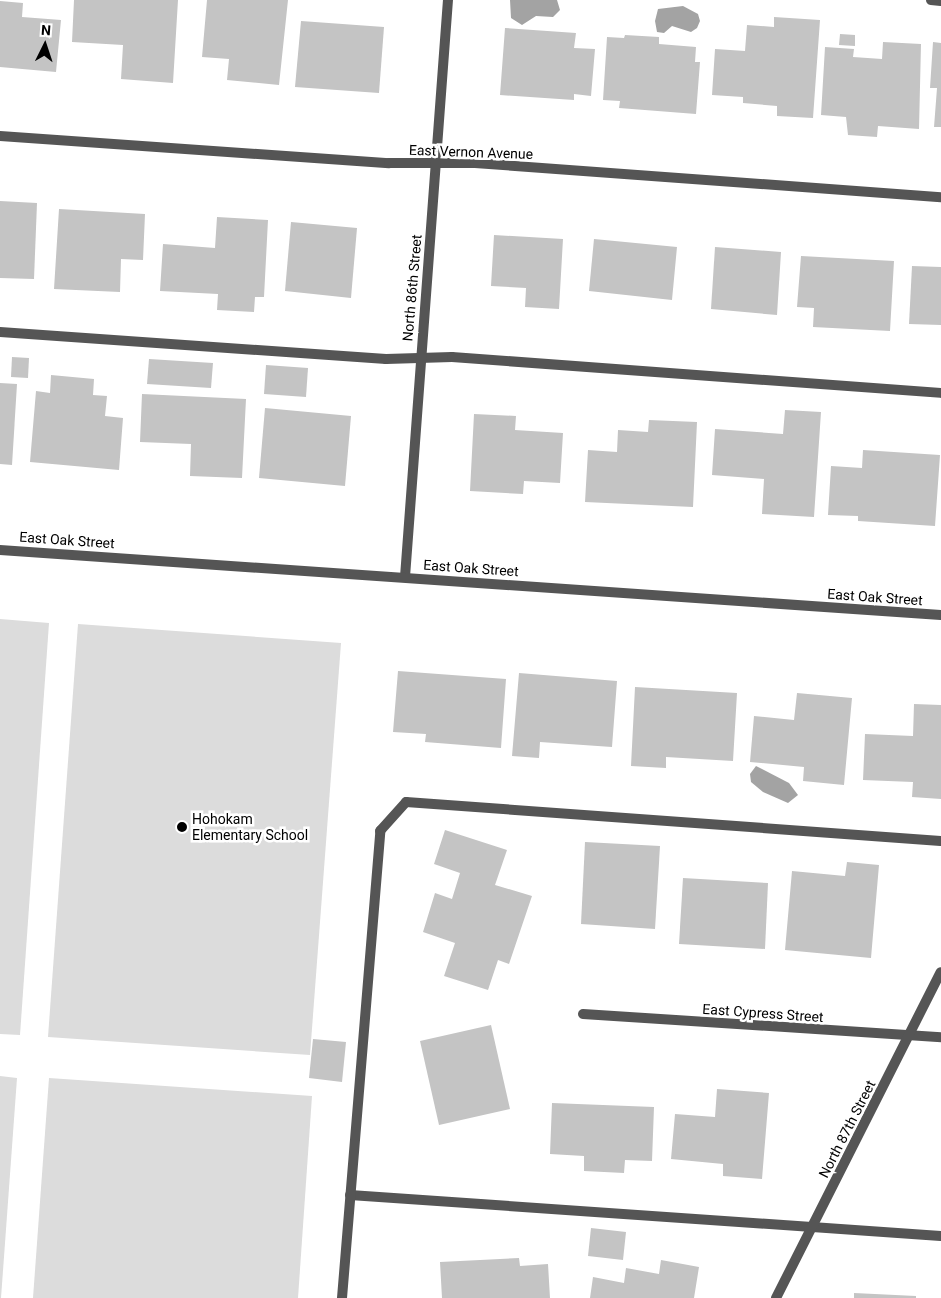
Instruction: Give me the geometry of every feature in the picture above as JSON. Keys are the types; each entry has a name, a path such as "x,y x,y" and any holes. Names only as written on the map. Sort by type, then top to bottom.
{"street":[{"name":"North 86th Street","path":"405,578 448,0"},
{"path":"930,0 941,1"},
{"name":"East Vernon Avenue","path":"0,136 436,164 475,163 941,197"},
{"path":"0,332 386,359 452,357 941,393"},
{"name":"East Oak Street","path":"0,550 941,615"},
{"path":"342,1298 380,832 406,802 941,840"},
{"name":"North 87th Street","path":"776,1298 941,972"},
{"name":"East Cypress Street","path":"583,1014 941,1037"},
{"path":"350,1195 941,1236"}],"shaded area":[{"path":"510,0 557,0 560,10 553,17 536,16 522,25 511,18"},
{"path":"683,6 698,14 700,21 697,28 691,32 672,26 664,33 657,32 655,21 658,9"},
{"path":"0,619 49,623 20,1035 0,1034"},
{"path":"78,624 341,643 310,1055 48,1037"},
{"path":"756,766 789,783 798,795 788,803 763,792 751,782 750,774"},
{"path":"0,1076 17,1078 1,1298 0,1298"},
{"path":"49,1078 312,1096 298,1298 33,1298"}],"building":[{"path":"74,0 178,0 173,83 121,79 123,45 72,42"},
{"path":"207,0 288,0 279,85 227,80 229,59 202,57"},
{"path":"0,1 23,3 22,17 61,20 56,72 0,67"},
{"path":"774,17 820,20 813,118 777,116 777,106 743,103 743,97 712,95 715,49 745,51 747,25 774,27"},
{"path":"301,21 384,27 379,93 295,87"},
{"path":"505,28 576,33 574,48 595,49 591,96 574,94 574,100 500,95"},
{"path":"840,34 855,35 855,46 839,45"},
{"path":"625,35 659,37 659,44 696,47 695,62 700,62 696,114 619,108 620,101 603,100 607,37 624,38"},
{"path":"883,42 921,44 919,129 878,126 877,137 848,135 846,117 821,115 825,47 854,49 853,57 882,59"},
{"path":"933,42 941,43 941,127 934,127 937,88 930,88"},
{"path":"0,201 37,203 34,279 0,278"},
{"path":"59,209 145,214 143,260 121,259 120,292 54,289"},
{"path":"217,217 268,220 264,297 255,297 254,312 217,310 218,294 160,291 163,244 215,248"},
{"path":"291,222 357,228 351,298 285,291"},
{"path":"494,235 563,239 559,309 525,307 526,288 491,286"},
{"path":"594,239 677,247 672,300 589,291"},
{"path":"715,247 781,252 777,315 711,309"},
{"path":"801,256 894,261 890,331 813,327 814,308 797,307"},
{"path":"912,266 941,267 941,325 909,324"},
{"path":"12,357 29,358 28,378 11,377"},
{"path":"149,359 213,363 211,388 147,384"},
{"path":"266,365 308,368 306,397 264,394"},
{"path":"51,375 94,379 93,395 107,396 105,416 123,418 119,470 30,462 36,391 50,393"},
{"path":"0,383 17,384 12,465 0,464"},
{"path":"142,394 246,399 242,478 190,476 191,444 140,442"},
{"path":"265,408 351,416 345,486 259,478"},
{"path":"785,410 821,412 814,517 762,514 764,479 712,475 715,429 783,434"},
{"path":"474,414 516,416 515,430 563,433 560,483 524,481 523,494 470,491"},
{"path":"649,420 697,422 693,507 585,502 588,450 617,452 618,430 648,432"},
{"path":"863,450 940,455 935,526 858,521 858,516 828,515 831,466 862,468"},
{"path":"398,671 506,679 501,748 425,742 426,734 393,732"},
{"path":"519,673 617,681 612,747 540,742 539,758 512,756"},
{"path":"635,687 737,693 733,761 666,757 666,768 631,766"},
{"path":"797,693 852,698 844,785 803,781 804,767 750,762 754,716 794,720"},
{"path":"914,704 941,705 941,799 912,797 913,782 863,780 865,734 913,736"},
{"path":"445,830 507,850 495,885 532,896 509,964 498,960 488,990 444,976 455,943 423,932 435,893 452,899 460,873 434,864"},
{"path":"585,842 660,846 655,929 581,924"},
{"path":"847,862 879,865 871,958 785,950 792,871 845,876"},
{"path":"683,878 768,883 765,949 679,944"},
{"path":"491,1025 510,1109 439,1125 420,1041"},
{"path":"313,1039 346,1042 342,1082 309,1078"},
{"path":"717,1089 769,1093 762,1179 723,1176 723,1164 671,1159 675,1114 715,1117"},
{"path":"552,1103 654,1107 652,1161 625,1160 624,1173 584,1171 584,1156 550,1154"},
{"path":"591,1228 626,1232 623,1260 588,1256"},
{"path":"519,1258 520,1266 548,1264 550,1298 442,1298 440,1262"},
{"path":"661,1260 699,1267 694,1298 590,1298 593,1277 624,1283 626,1268 659,1274"},
{"path":"854,1293 916,1296 916,1298 854,1298"}],"place":[{"name":"Hohokam Elementary School","path":"182,827"}]}
